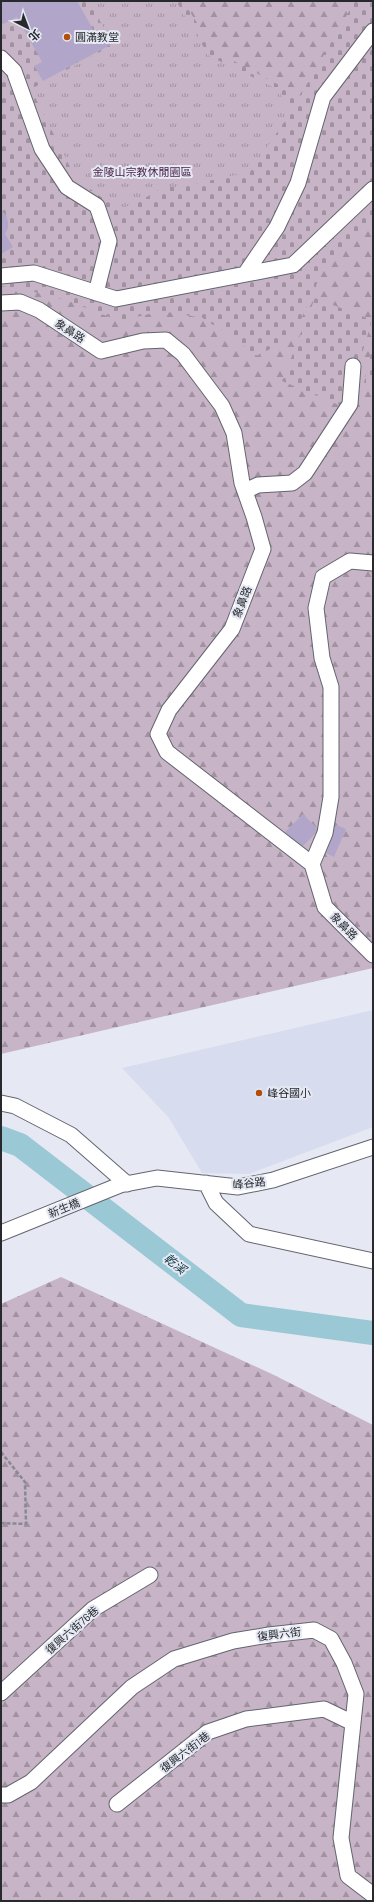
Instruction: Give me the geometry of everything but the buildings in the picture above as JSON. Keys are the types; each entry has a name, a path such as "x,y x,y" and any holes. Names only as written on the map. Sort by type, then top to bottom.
{"street":[{"path":"245,274 277,227 298,183 323,97 373,31"},
{"path":"1,58 14,70 42,149 66,187 97,206 109,241 96,293"},
{"path":"1,276 34,273 116,299 293,265 373,188"},
{"name":"象鼻路","path":"1,303 20,302 39,310 101,350 143,341 166,340 183,354 222,406 234,433 242,483 263,549 232,629 169,710 158,734 168,752 312,864 324,907 373,955"},
{"path":"245,491 258,485 292,483 305,473 350,404 353,366"},
{"path":"312,864 325,833 331,797 331,687 322,658 316,608 324,577 350,560 373,563"},
{"path":"1,1103 15,1106 71,1135 124,1184"},
{"name":"峰谷路","path":"124,1184 157,1178 238,1187 273,1180 373,1147"},
{"path":"206,1183 216,1203 249,1234 373,1261"},
{"name":"新生橋","path":"5,1231 124,1184"},
{"name":"復興六街76巷","path":"1,1693 93,1609 150,1575"},
{"name":"復興六街","path":"1,1795 8,1795 32,1782 132,1687 174,1659 233,1641 314,1630 331,1639 344,1663 356,1694 341,1838 348,1876 373,1895"},
{"name":"復興六街1巷","path":"117,1804 208,1732 246,1719 324,1709 353,1723"}],"path":[{"path":"1,1452 25,1482 26,1524 1,1523"}],"shaded area":[{"name":"峰谷國小","path":"373,1010 373,1127 249,1174 202,1173 169,1118 122,1068"}],"green space":[{"path":"1,1 373,1 373,968 1,1054"},
{"name":"金陵山宗教休閒園區","path":"1,1 183,1 215,51 300,96 355,1 373,1 373,221 323,270 294,335 258,356 203,318 162,311 119,321 66,300 30,291 1,286"},
{"path":"89,1 176,1 209,56 279,90 289,115 250,172 180,187 163,187 137,203 118,209 76,179 31,89 113,45"},
{"path":"315,298 372,320 346,408 282,381"},
{"path":"373,341 373,384 364,383"},
{"path":"61,1277 274,1375 373,1425 373,1901 1,1901 1,1304"}],"waterway":[{"name":"乾溪","path":"1,1138 20,1145 241,1315 373,1333"}],"place":[{"name":"圓滿教堂","path":"67,37"},
{"name":"峰谷國小","path":"259,1093"}]}
